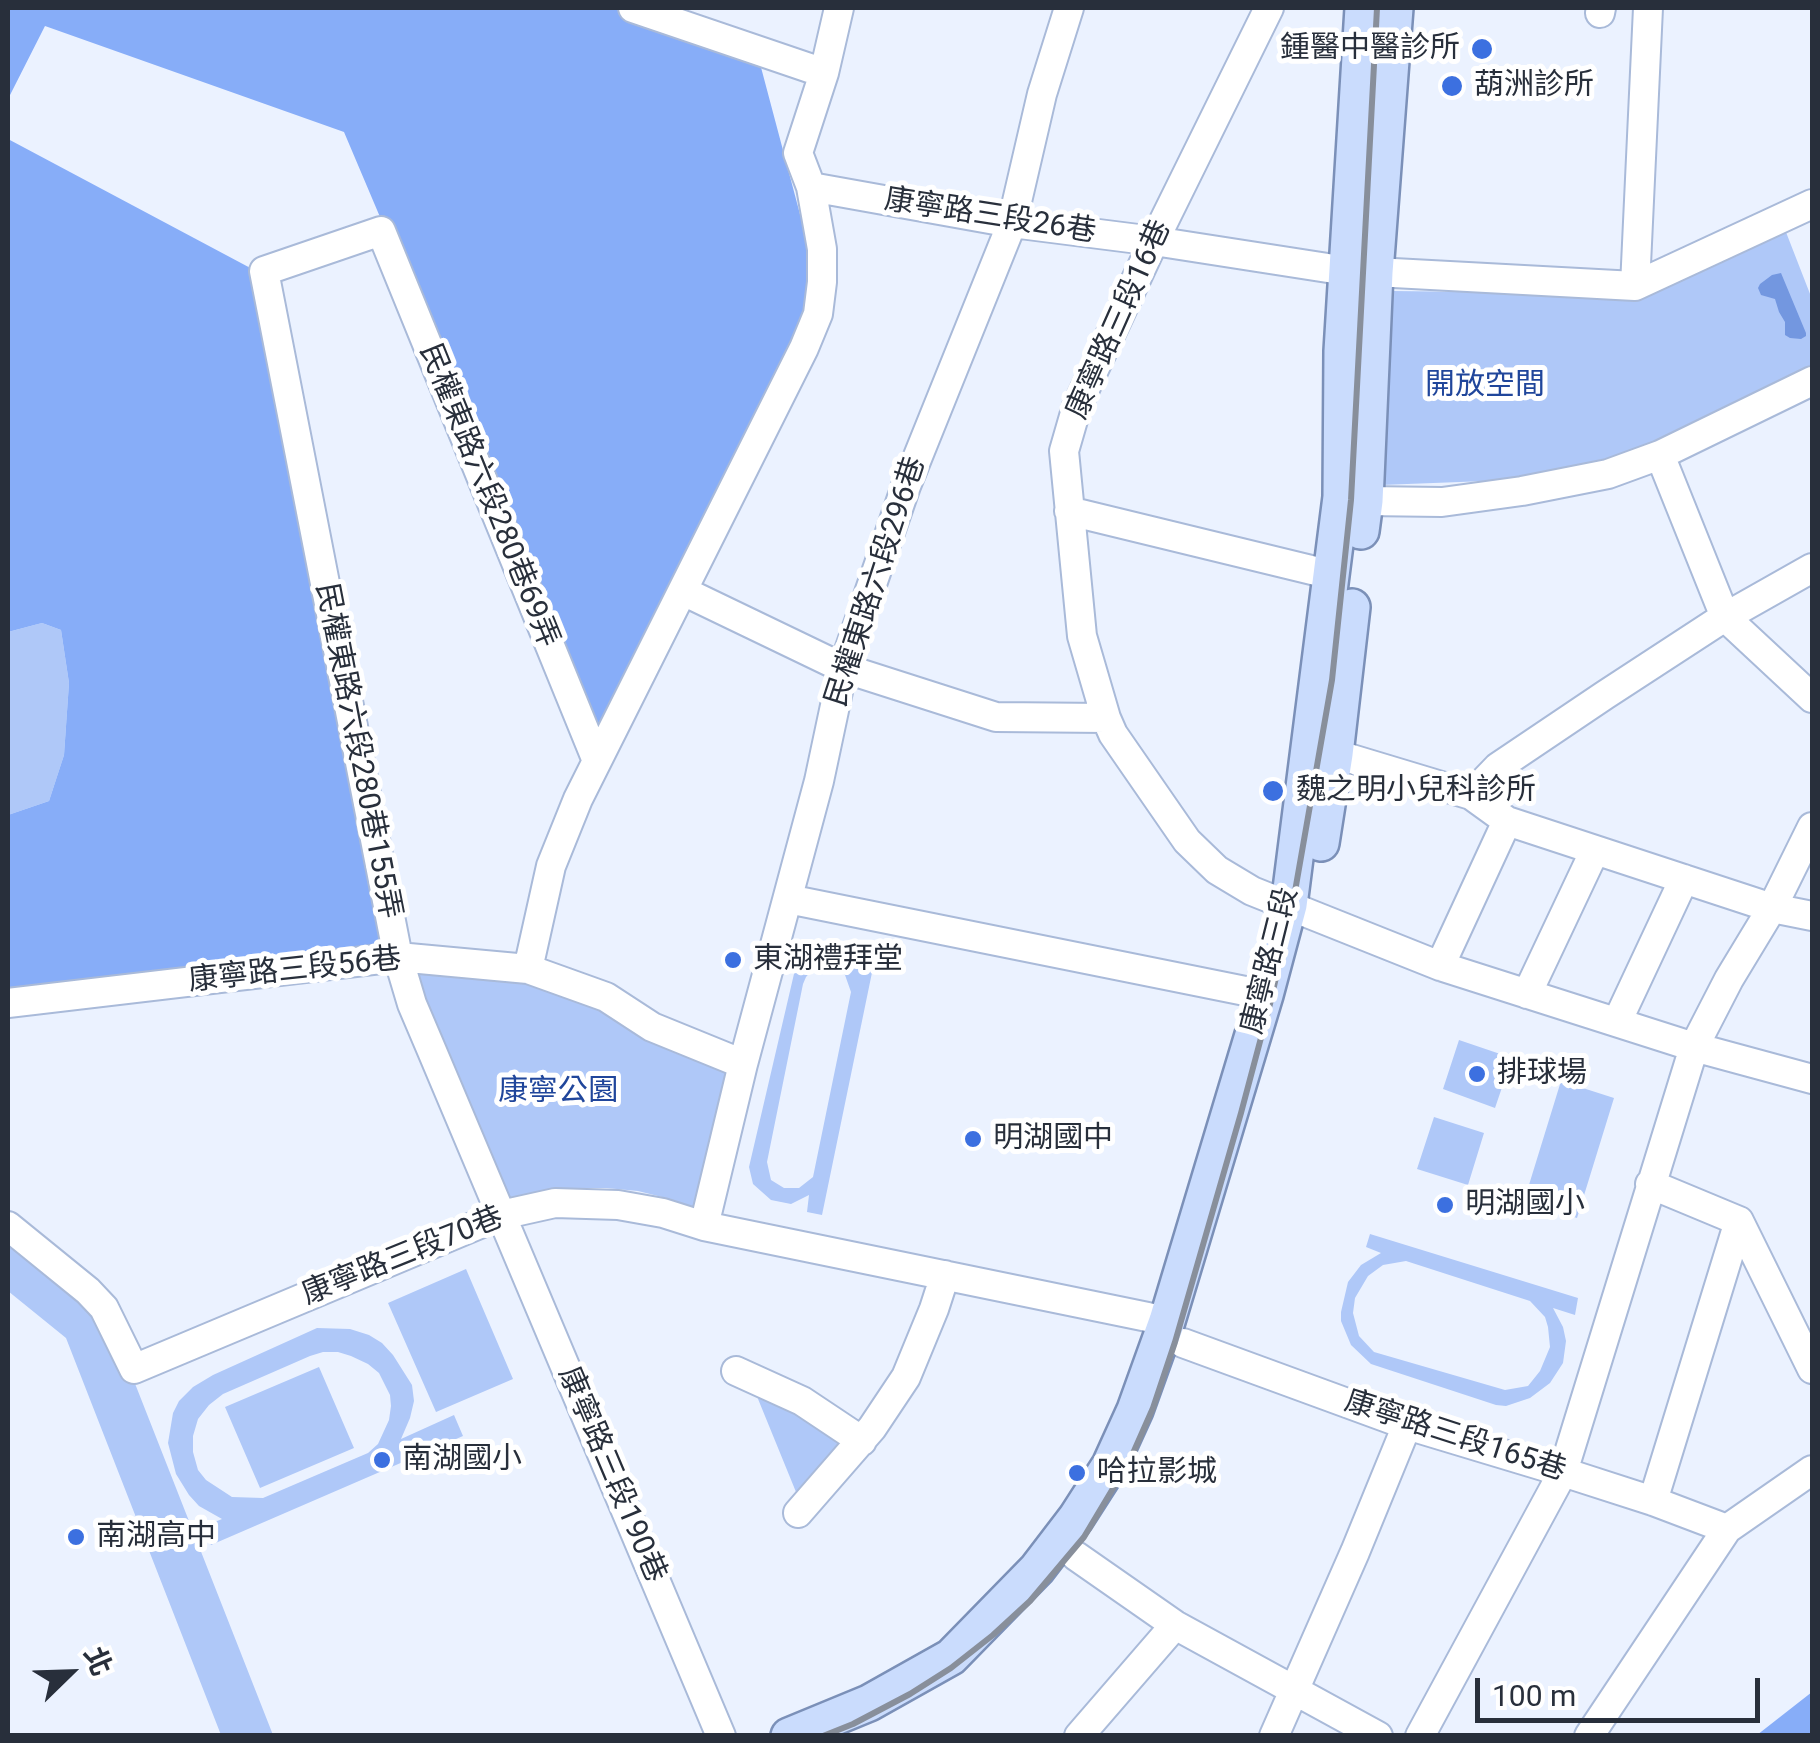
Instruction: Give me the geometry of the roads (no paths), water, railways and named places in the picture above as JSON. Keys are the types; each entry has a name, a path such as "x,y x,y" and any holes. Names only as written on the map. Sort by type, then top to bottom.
{"main road":[{"name":"康寧路三段","path":"1361,271 1363,8"},
{"name":"康寧路三段","path":"814,1732 951,1657 1037,1569 1110,1465 1216,1244 1335,754 1353,499 1342,351 1361,271 1395,8"},
{"name":"康寧路三段","path":"814,1732 896,1714 945,1686 990,1648 1076,1556 1131,1465 1175,1332 1266,995 1298,910 1332,575 1353,499"}],"street":[{"path":"633,8 824,73"},
{"path":"528,970 552,866 578,798 818,314 822,249 810,187 798,153 824,73 839,8"},
{"name":"民權東路六段296巷","path":"704,1226 742,1064 820,781 843,668 906,486 1012,223 1042,94 1069,8"},
{"name":"康寧路三段16巷","path":"1269,8 1154,241 1078,406 1064,451 1082,636 1112,734 1188,842 1216,870 1252,891 1440,966 1812,1079"},
{"path":"1648,8 1635,286 1812,204"},
{"name":"康寧路三段26巷","path":"810,187 1012,223 1361,271 1635,286"},
{"name":"民權東路六段280巷69弄","path":"264,272 381,232 597,761"},
{"name":"民權東路六段280巷155弄","path":"264,272 398,957 412,1004 501,1215"},
{"path":"1353,499 1442,502 1608,474 1660,455 1812,381"},
{"path":"1660,455 1725,617 1812,698"},
{"path":"1069,511 1332,575"},
{"path":"1471,795 1498,766 1725,617 1812,568"},
{"path":"682,590 843,668 996,717 1106,718"},
{"path":"1335,754 1471,795 1507,821 1772,908 1812,916"},
{"path":"1440,966 1507,821"},
{"path":"1420,1736 1563,1472 1694,1046 1772,908 1812,827"},
{"path":"1527,994 1595,850"},
{"path":"1618,1022 1684,879"},
{"path":"788,899 1266,995"},
{"name":"康寧路三段56巷","path":"8,1003 398,957 528,970 606,998 652,1027 742,1064"},
{"path":"1650,1184 1739,1220 1812,1369"},
{"name":"康寧路三段70巷","path":"8,1226 104,1308 134,1369 501,1215 555,1203 618,1205 662,1213 704,1226 944,1275 1175,1332"},
{"name":"康寧路三段190巷","path":"501,1215 722,1736"},
{"path":"1653,1501 1739,1220"},
{"path":"798,1512 862,1441 906,1377 944,1275"},
{"name":"康寧路三段165巷","path":"1175,1332 1407,1425 1653,1501 1728,1530"},
{"path":"736,1371 802,1401 862,1441"},
{"path":"1274,1736 1407,1425"},
{"path":"1589,1736 1728,1530 1812,1470"},
{"path":"1076,1556 1175,1625 1378,1736"},
{"path":"1079,1736 1175,1625"}],"railway":[{"path":"823,1736 910,1694 951,1668 1030,1601 1084,1537 1130,1460 1175,1342 1270,1004 1294,897 1332,680 1351,500 1377,8"}],"place":[{"name":"鍾醫中醫診所","path":"1482,49"},
{"name":"葫洲診所","path":"1452,86"},
{"name":"魏之明小兒科診所","path":"1273,791"},
{"name":"東湖禮拜堂","path":"733,960"},
{"name":"排球場","path":"1477,1074"},
{"name":"明湖國中","path":"973,1139"},
{"name":"明湖國小","path":"1445,1205"},
{"name":"南湖國小","path":"382,1460"},
{"name":"哈拉影城","path":"1077,1473"},
{"name":"南湖高中","path":"76,1537"}],"park label":[{"name":"開放空間","path":"1485,386"},
{"name":"康寧公園","path":"558,1092"}]}
